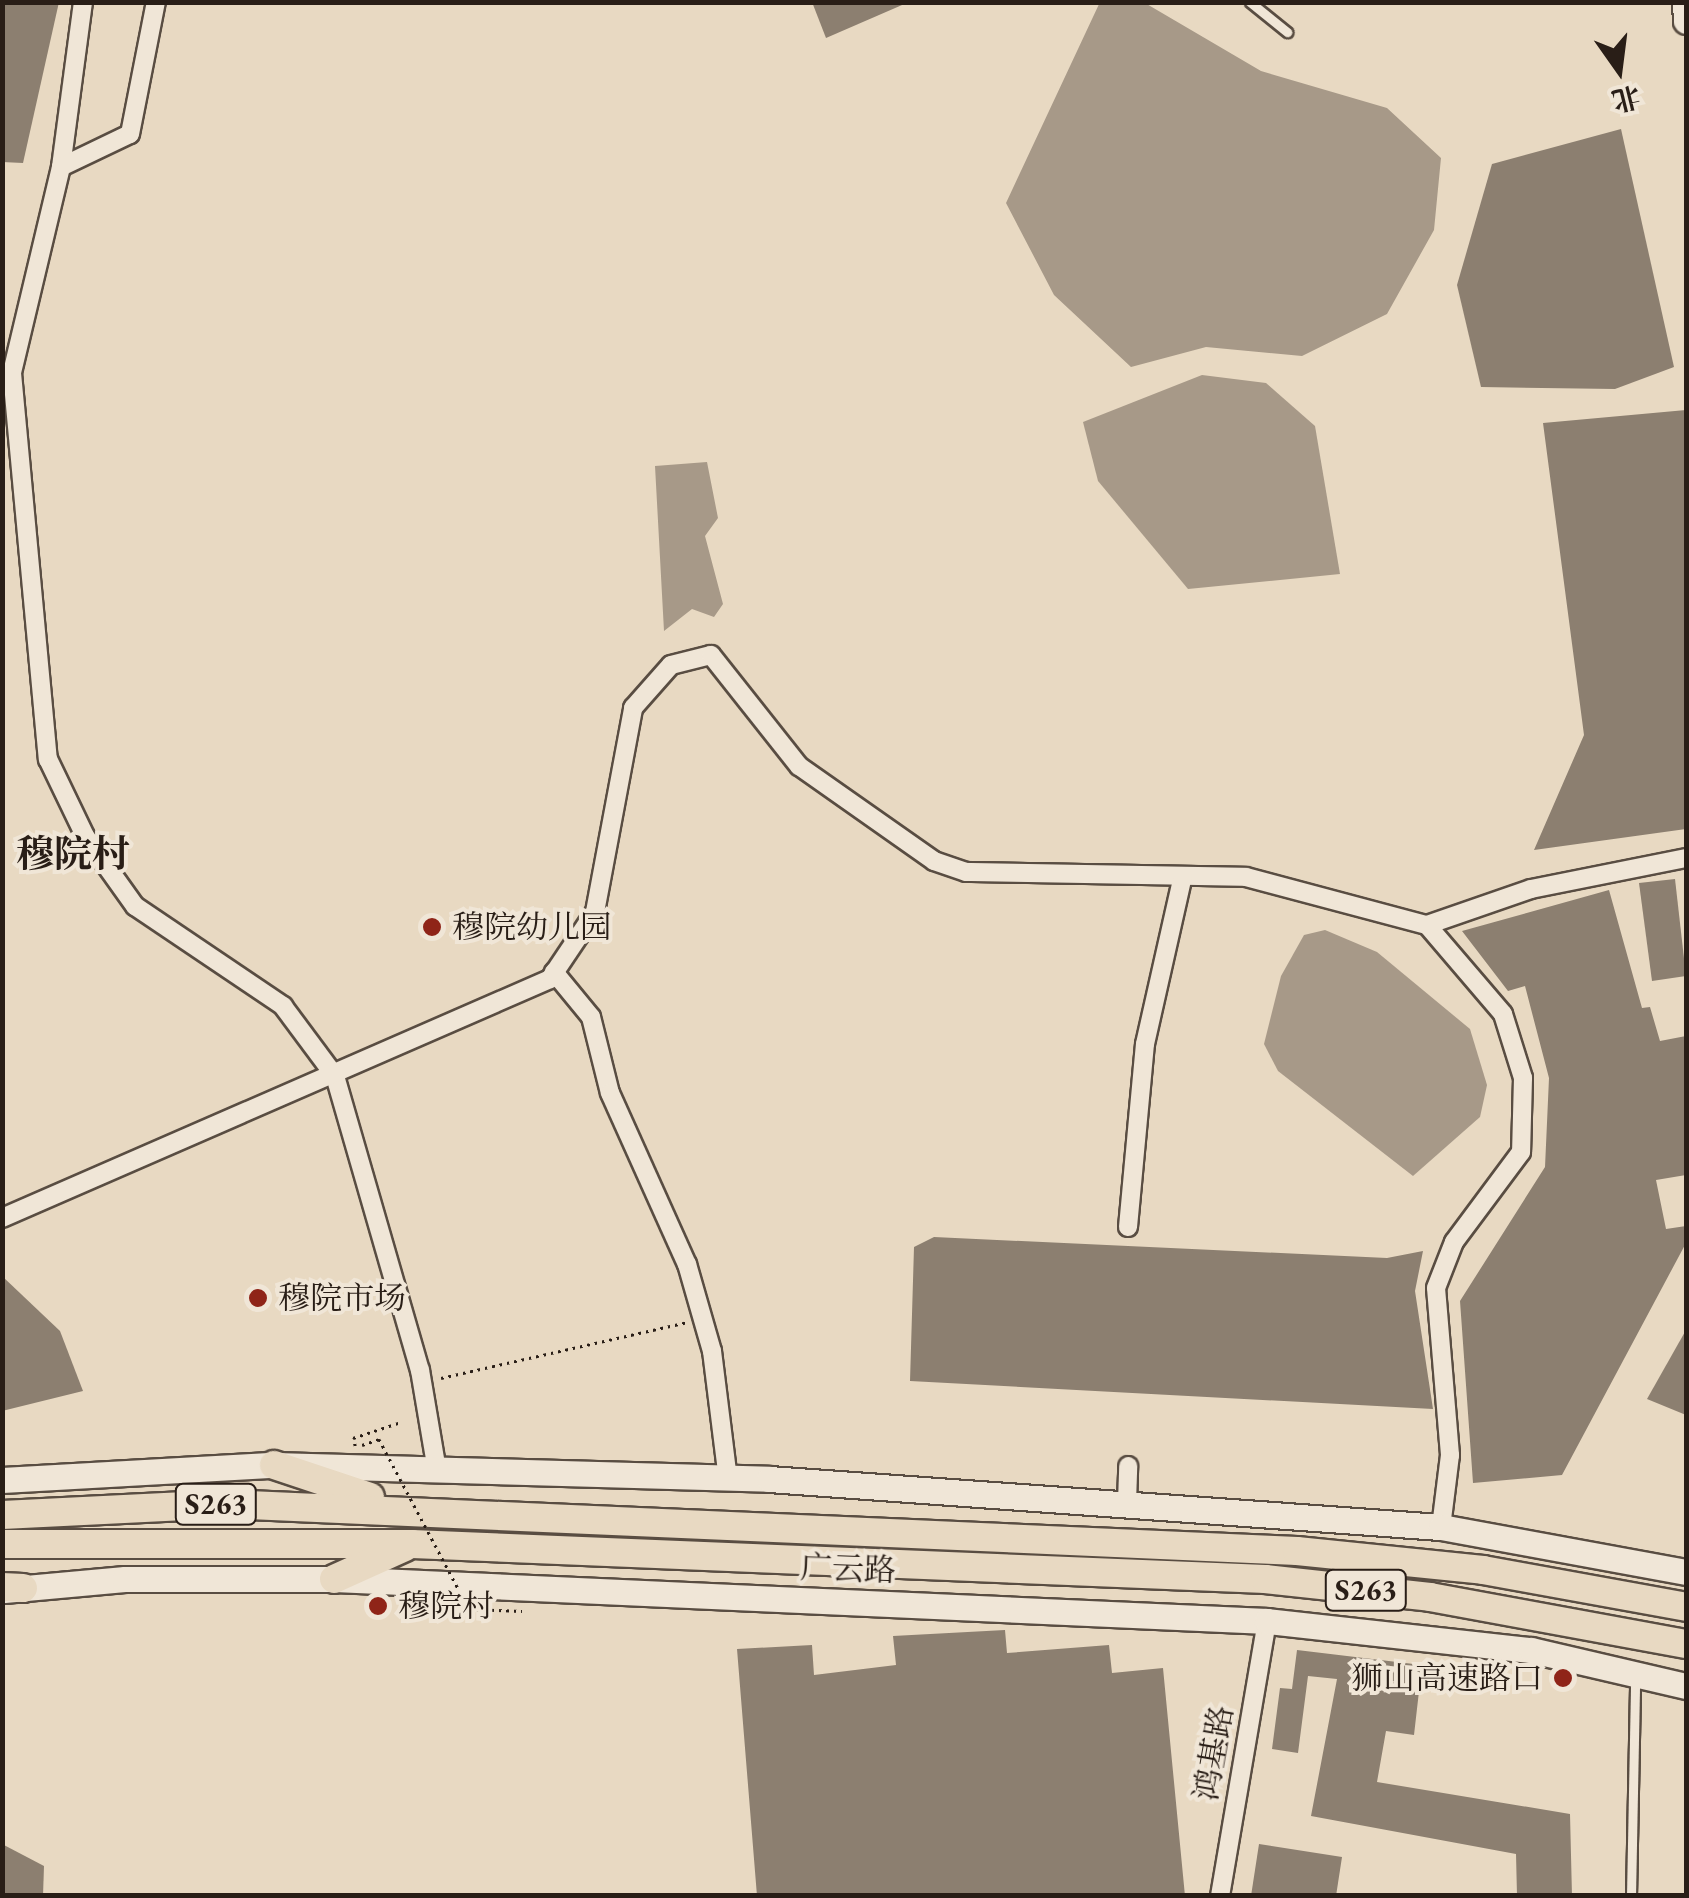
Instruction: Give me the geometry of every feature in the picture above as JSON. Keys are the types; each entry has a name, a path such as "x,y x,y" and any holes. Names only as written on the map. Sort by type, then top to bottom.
{"main road":[{"path":"1685,2 1686,21"},
{"path":"274,1465 430,1512"},
{"name":"S263","path":"2,1480 274,1465 436,1465 728,1479 1127,1502 1441,1527 1686,1572"},
{"name":"广云路","path":"2,1514 226,1504 1057,1538 1395,1560 1686,1607"},
{"name":"广云路","path":"2,1544 412,1544 1041,1572 1430,1597 1686,1644"},
{"path":"334,1579 412,1544"},
{"name":"广云路","path":"9,1588 334,1579 1266,1621 1531,1650 1686,1686"}],"street":[{"path":"83,2 60,167 7,374 48,759 85,836 135,906 282,1006 334,1076 422,1383 436,1465"},
{"path":"60,167 130,134 156,2"},
{"path":"2,1218 144,1150 334,1076 554,972 595,912 633,708 671,665 711,655 799,766 934,861 1006,876 1246,876 1427,925 1531,889 1686,858"},
{"path":"1128,1227 1145,1044 1183,876"},
{"path":"1427,925 1503,1014 1523,1078 1521,1152 1454,1242 1436,1288 1450,1455 1441,1527"},
{"path":"554,972 591,1017 610,1093 703,1320 728,1479"},
{"path":"1127,1502 1128,1466"},
{"name":"鸿基路","path":"1220,1896 1266,1621"}],"lane":[{"path":"1250,2 1287,32"},
{"path":"1631,1896 1636,1674"}],"path":[{"path":"422,1383 703,1320"},
{"path":"402,1422 353,1438 356,1448 379,1439 469,1609 522,1611"}],"shaded area":[{"path":"1100,2 1145,3 1261,71 1387,108 1441,158 1434,230 1387,314 1302,356 1206,347 1131,367 1054,295 1006,203"},
{"path":"1202,375 1266,383 1315,426 1340,574 1188,589 1098,481 1083,422"},
{"path":"707,462 718,518 705,536 723,604 714,617 692,609 664,631 655,466"},
{"path":"1325,930 1377,952 1470,1029 1487,1085 1480,1117 1413,1176 1278,1071 1264,1044 1281,976 1304,935"}],"building":[{"path":"2,2 59,2 23,163 2,162"},
{"path":"812,2 909,2 826,38"},
{"path":"1621,129 1674,367 1615,389 1481,387 1457,285 1492,164"},
{"path":"1686,410 1686,829 1534,850 1584,735 1543,423"},
{"path":"1675,879 1686,976 1652,981 1639,883"},
{"path":"1609,890 1642,1008 1650,1007 1660,1041 1686,1036 1686,1175 1656,1180 1666,1229 1686,1226 1686,1243 1562,1475 1473,1483 1460,1301 1545,1167 1549,1078 1525,986 1508,991 1462,931"},
{"path":"934,1237 1387,1258 1423,1251 1415,1291 1433,1409 910,1381 914,1247"},
{"path":"2,1276 60,1331 83,1391 2,1411"},
{"path":"1686,1330 1686,1415 1647,1399"},
{"path":"1005,1630 1007,1653 1109,1645 1112,1673 1163,1668 1185,1896 757,1896 737,1649 812,1645 814,1675 896,1665 893,1636"},
{"path":"1297,1650 1422,1665 1414,1735 1386,1731 1377,1782 1570,1814 1572,1896 1517,1896 1516,1854 1311,1816 1337,1679 1308,1676 1298,1753 1272,1749 1280,1688 1292,1689"},
{"path":"2,1844 44,1866 43,1896 2,1896"},
{"path":"1259,1844 1342,1857 1336,1896 1251,1896"}],"place":[{"name":"穆院幼儿园","path":"432,927"},
{"name":"穆院市场","path":"258,1298"},
{"name":"穆院村","path":"378,1606"},
{"name":"狮山高速路口","path":"1563,1678"}],"district":[{"name":"穆院村","path":"73,854"}]}
